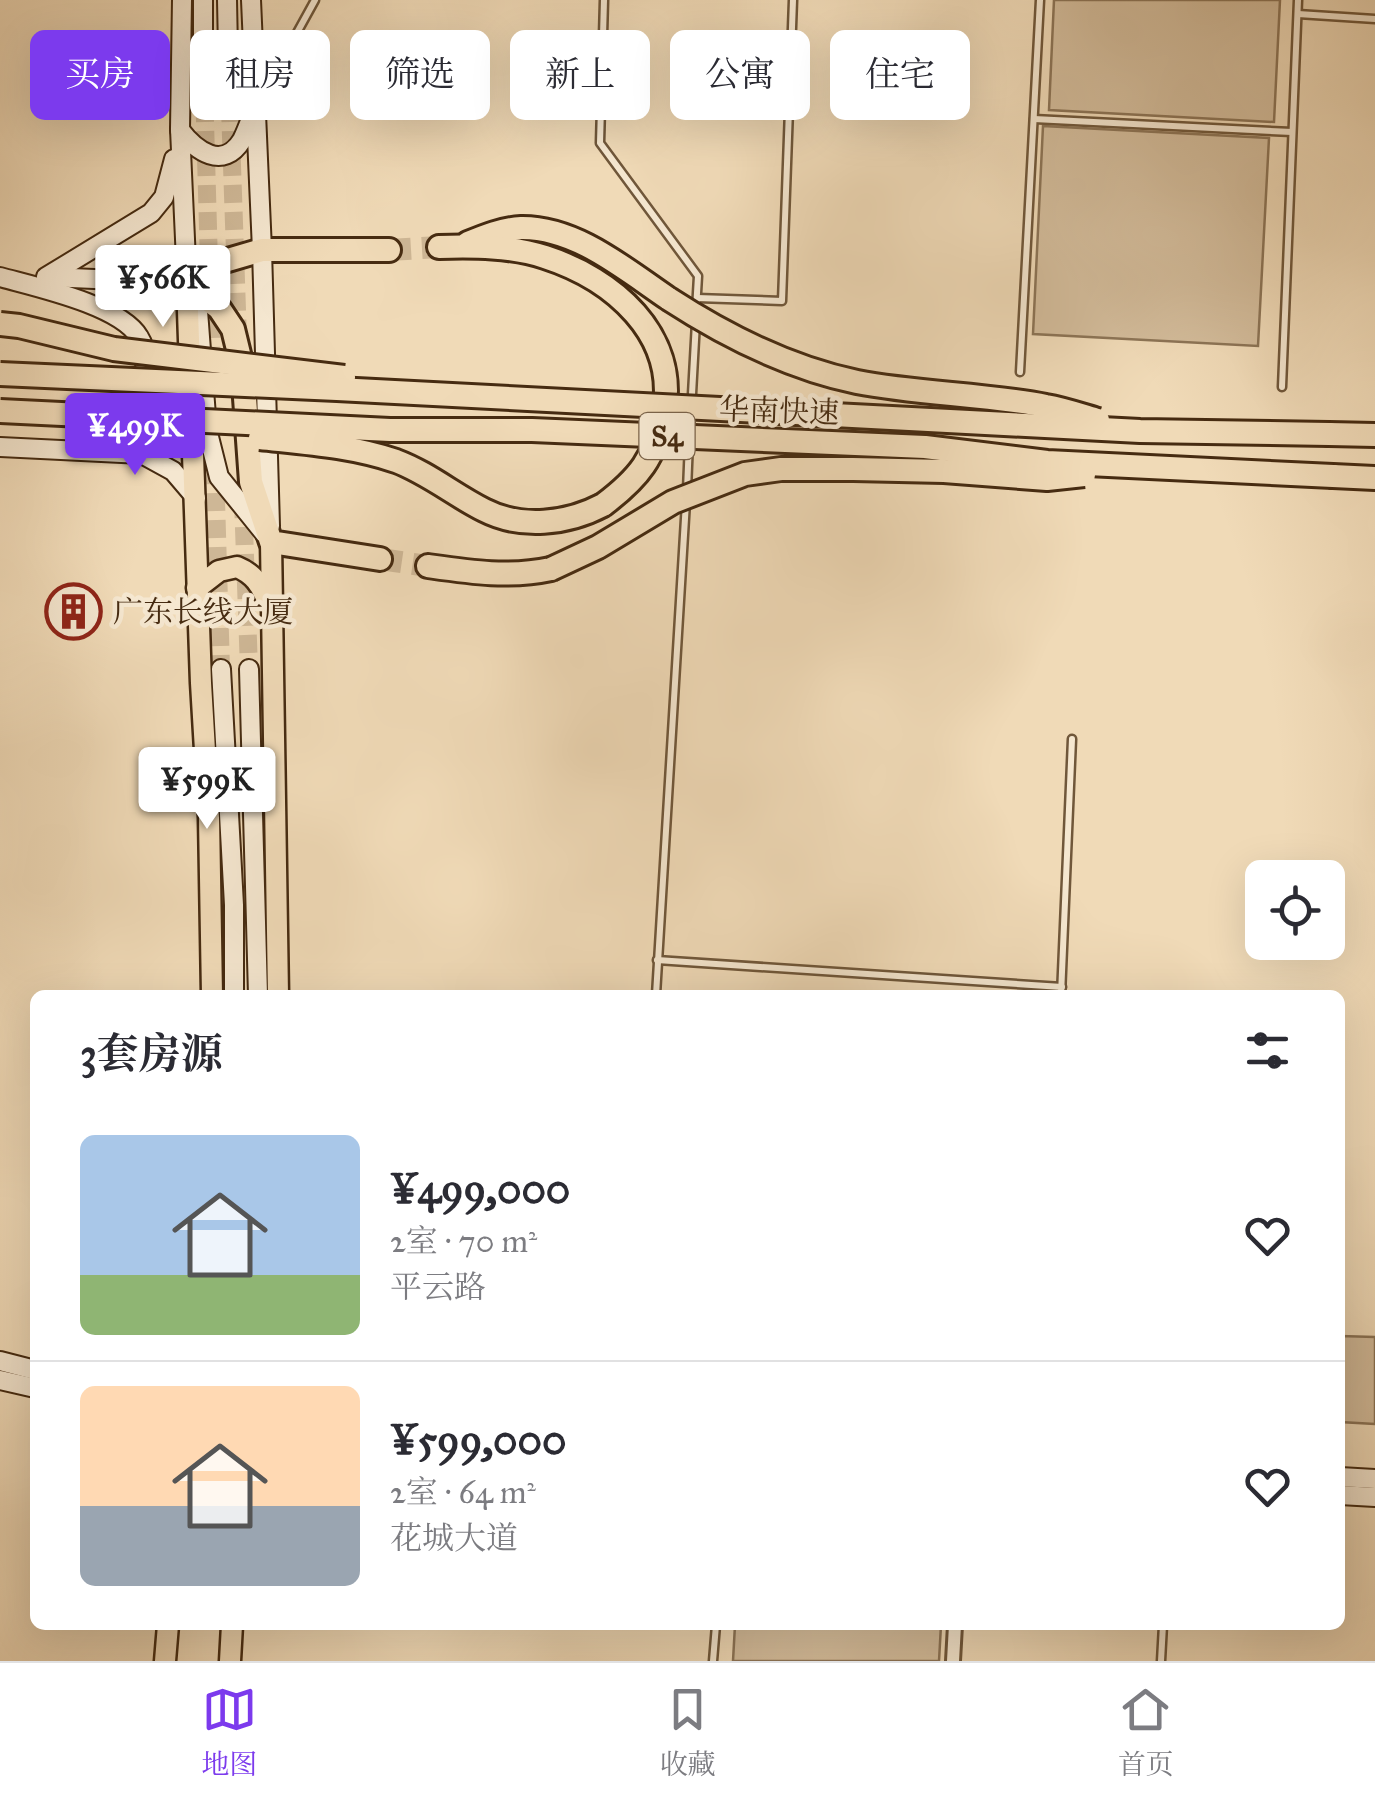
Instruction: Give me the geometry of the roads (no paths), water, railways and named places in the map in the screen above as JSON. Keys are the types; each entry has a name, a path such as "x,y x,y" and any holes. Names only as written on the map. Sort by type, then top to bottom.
{"highway":[{"path":"144,417 201,432 342,447 396,462 422,473 486,512 511,520 534,522 584,515 628,486 646,466 661,426 666,398 664,373 659,351 644,322 601,283 542,256 509,249 449,247 522,228 574,240 621,266 712,327 796,364 856,382 1048,406 1140,431"},
{"path":"380,558 271,542 252,482 243,370 233,329 220,308 187,283 220,262 262,250 389,250"},
{"path":"0,324 114,349 491,398"},
{"name":"华南快速","path":"0,374 1140,431 1375,435"},
{"name":"华南快速","path":"0,411 390,430 532,430 926,447 1047,462 1375,478"},
{"path":"428,566 523,575 551,569 598,547 672,502 745,474 781,469 944,471 1047,479 1154,468"}],"main road":[{"path":"187,283 209,818 212,990"},
{"path":"271,542 278,990"},
{"path":"197,588 219,571 237,567 255,577 271,608"},
{"path":"165,1661 168,1630"},
{"path":"230,1661 232,1630"}],"street":[{"path":"182,0 180,129 187,283 198,311 207,428 219,477 271,542"},
{"path":"202,30 203,0"},
{"path":"227,0 228,30"},
{"path":"251,0 252,30"},
{"path":"180,129 193,146 213,156 224,155 241,140 250,120"},
{"path":"256,120 271,542"},
{"path":"46,277 151,213 164,197 170,180 180,129"},
{"path":"0,276 187,283"},
{"path":"0,276 116,314 141,339 145,376 138,405 114,434 79,450"},
{"path":"0,447 142,454 173,471 196,498"},
{"path":"222,668 234,906 234,990"},
{"path":"249,669 258,990"},
{"path":"0,1362 30,1369"},
{"path":"0,1380 30,1387"},
{"path":"1345,1477 1375,1479"},
{"path":"1345,1495 1375,1498"},
{"path":"954,1661 955,1630"}],"lane":[{"path":"298,30 314,0"},
{"path":"604,0 600,143 698,276 656,990"},
{"path":"697,298 782,301 793,0"},
{"path":"1020,372 1040,0"},
{"path":"1282,387 1298,0"},
{"path":"1298,14 1375,19"},
{"path":"1034,119 1293,132"},
{"path":"1062,990 1072,739"},
{"path":"657,960 1049,990"},
{"path":"713,1661 716,1630"},
{"path":"1161,1661 1163,1630"}],"tunnel":[{"path":"205,120 212,370"},
{"path":"230,120 238,339"},
{"path":"389,250 439,247"},
{"path":"215,466 221,669"},
{"path":"243,500 249,669"},
{"path":"380,559 428,566"}],"place":[{"name":"广东长线大厦","path":"74,612"}]}
